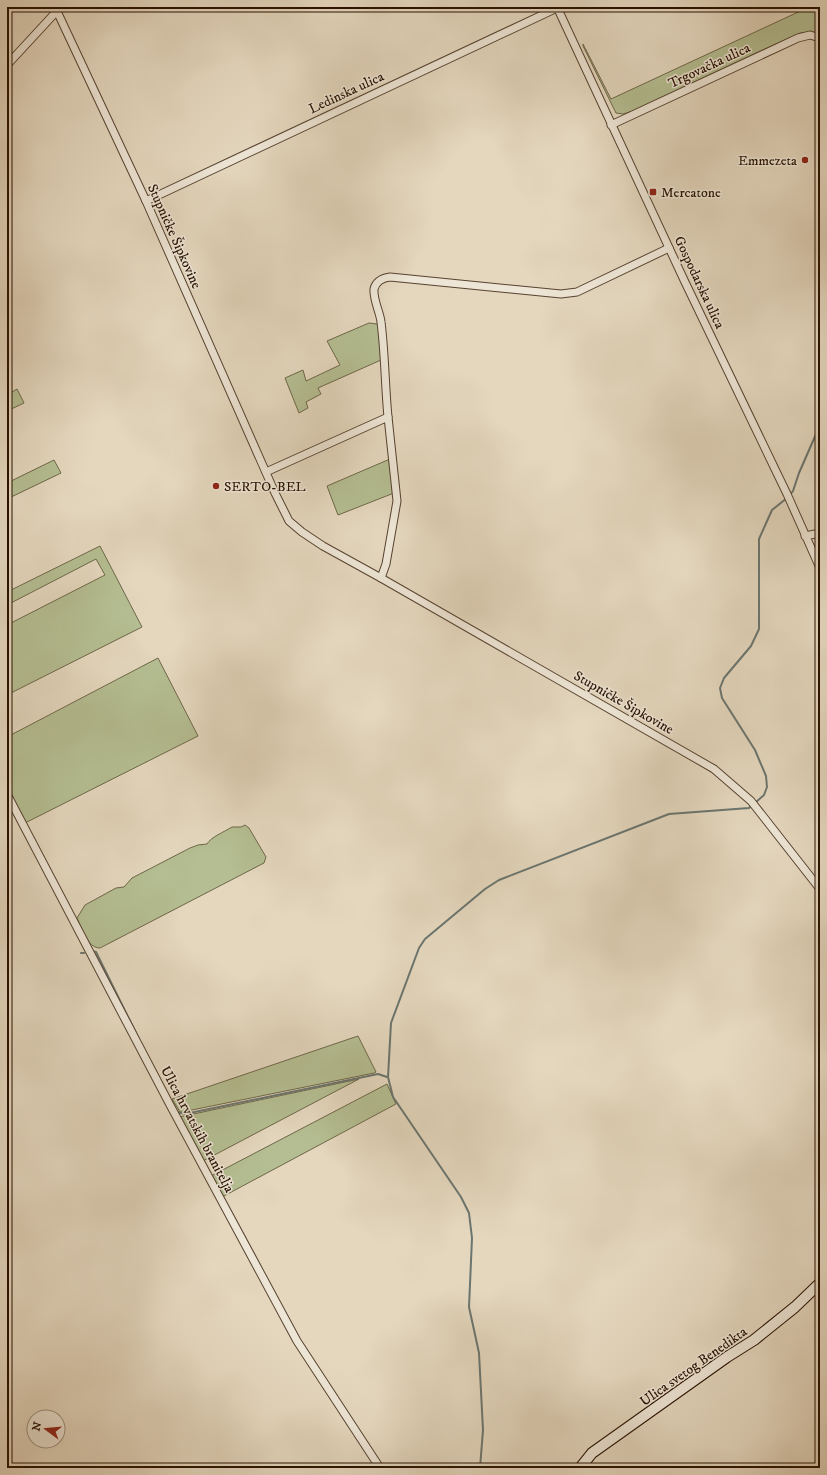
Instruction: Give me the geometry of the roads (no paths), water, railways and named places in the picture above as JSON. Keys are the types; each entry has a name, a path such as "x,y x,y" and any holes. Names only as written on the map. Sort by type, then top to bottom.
{"main road":[{"name":"Ulica svetog Benedikta","path":"580,1468 592,1453 726,1357 754,1340 795,1307 820,1283"}],"street":[{"name":"Gospodarska ulica","path":"557,8 669,248 787,494 804,536 820,568"},
{"name":"Ledinska ulica","path":"146,201 557,8"},
{"name":"Stupničke Šipkovine","path":"56,9 146,201 285,514 294,526 323,546 714,769 753,804 820,889"},
{"path":"7,65 56,9"},
{"name":"Trgovačka ulica","path":"612,125 798,38 810,35 820,38"},
{"path":"381,578 386,564 397,501 388,417 381,326 374,293 376,285 380,280 390,277 561,294 577,292 669,248"},
{"path":"266,472 388,417"},
{"path":"804,536 820,533"},
{"name":"Ulica hrvatskih branitelja","path":"7,794 170,1105 298,1341 380,1468"}],"waterway":[{"path":"790,495 820,425"},
{"path":"755,803 764,795 767,787 766,776 755,750 722,698 720,688 724,678 751,646 759,629 759,539 772,510 787,498"},
{"path":"480,1468 483,1430 479,1353 469,1307 472,1238 469,1213 461,1197 393,1097 388,1077 391,1023 419,948 425,939 485,889 499,880 669,814 749,808 752,805"},
{"path":"92,951 96,952 139,1039"},
{"path":"177,1112 185,1114 378,1074 387,1077"}],"place":[{"name":"Emmezeta","path":"805,160"},
{"name":"Mercatone","path":"653,192"},
{"name":"SERTO-BEL","path":"216,486"}]}
